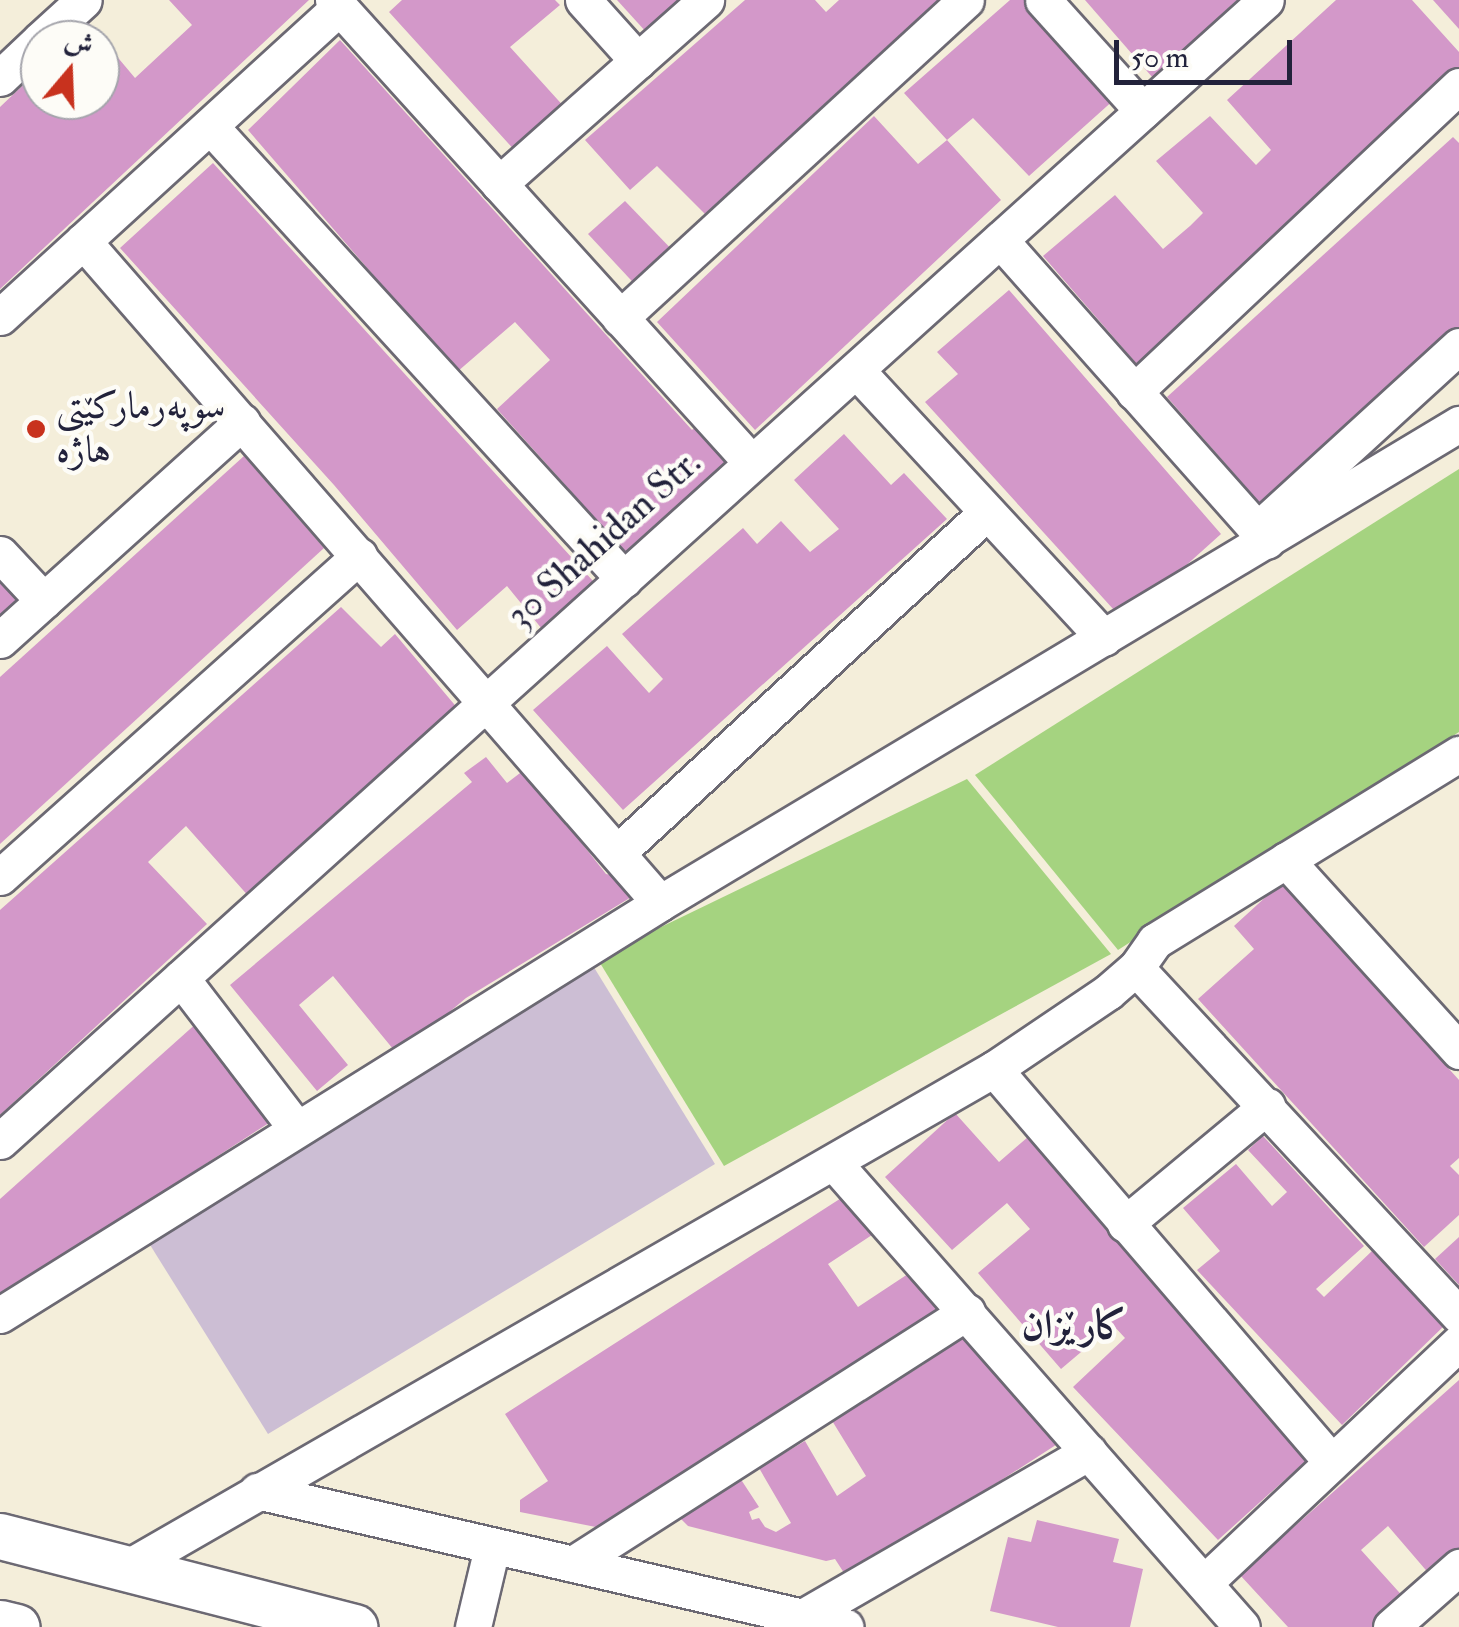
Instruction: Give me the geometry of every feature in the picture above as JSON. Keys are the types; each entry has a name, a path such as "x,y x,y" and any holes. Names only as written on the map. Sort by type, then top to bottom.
{"main road":[{"path":"0,1536 354,1627"},
{"path":"0,1622 17,1627"}],"street":[{"path":"62,20 84,0"},
{"path":"583,0 638,61"},
{"path":"499,184 706,0"},
{"path":"620,318 966,0"},
{"path":"1042,0 1143,111"},
{"name":"30 Shahidan Str.","path":"0,1141 1266,0"},
{"path":"0,317 210,126 336,4 752,464"},
{"path":"0,78 20,59"},
{"path":"1134,392 1459,86"},
{"path":"210,126 624,578"},
{"path":"1000,240 1262,536"},
{"path":"83,241 660,903"},
{"path":"1262,536 1459,346"},
{"path":"856,370 1104,638"},
{"path":"0,640 242,422"},
{"path":"0,1314 660,903 1104,638 1262,536 1459,424"},
{"path":"618,854 987,512"},
{"path":"0,554 44,601"},
{"path":"0,876 359,556"},
{"path":"124,1569 835,1164 994,1069 1136,968 1155,940 1459,754"},
{"path":"1286,860 1459,1052"},
{"path":"1136,968 1459,1316"},
{"path":"181,978 297,1129"},
{"path":"994,1069 1330,1460"},
{"path":"1125,1224 1267,1106"},
{"path":"835,1164 1242,1627"},
{"path":"573,1564 967,1312"},
{"path":"1204,1583 1330,1460 1459,1343"},
{"path":"803,1617 1090,1452"},
{"path":"257,1491 846,1627"},
{"path":"472,1627 492,1547"},
{"path":"1391,1627 1451,1582"}],"shaded area":[{"path":"587,956 715,1164 268,1434 142,1232"}],"green space":[{"path":"1459,469 1459,732 1118,950 975,775"},
{"path":"967,779 1111,954 724,1166 597,958"}],"building":[{"path":"169,0 309,0 0,289 0,107 20,88 20,120 120,120 120,60 135,78 192,25"},
{"path":"402,0 555,0 560,5 510,47 567,110 517,153 389,12"},
{"path":"617,0 684,0 647,33"},
{"path":"745,0 815,0 826,12 839,0 945,0 712,221 657,166 630,190 585,140"},
{"path":"1010,0 1027,0 1116,98 1029,176 973,118 947,140 904,93"},
{"path":"1085,0 1237,0 1153,78"},
{"path":"1336,0 1412,0 1459,52 1459,81 1142,370 1043,256 1115,195 1163,249 1190,226 1203,213 1156,161 1210,116 1256,165 1271,150 1227,100"},
{"path":"1433,0 1459,0 1459,29"},
{"path":"340,40 692,430 702,421 738,460 630,557 497,409 550,360 515,322 457,372 248,130"},
{"path":"874,116 918,164 947,140 1001,200 755,430 657,322"},
{"path":"1453,137 1459,143 1459,333 1266,510 1167,397"},
{"path":"213,163 593,581 542,629 507,586 457,630 334,485 120,248"},
{"path":"625,201 680,258 643,293 588,234"},
{"path":"1009,290 1221,534 1124,621 925,402 958,374 937,352"},
{"path":"844,434 891,485 904,473 947,519 623,810 533,710 607,646 649,693 663,679 622,634 743,528 757,544 781,521 810,552 839,529 794,480"},
{"path":"244,456 324,548 0,844 0,677"},
{"path":"0,579 26,607 0,631"},
{"path":"341,607 381,647 395,634 459,710 251,899 186,826 148,862 207,924 0,1115 0,910"},
{"path":"486,757 507,783 524,770 606,874 617,876 633,896 466,998 398,1055 333,976 299,1005 348,1065 317,1091 230,985 472,782 464,773"},
{"path":"1281,883 1459,1080 1459,1158 1450,1166 1459,1175 1459,1215 1424,1247 1198,999 1254,949 1234,926"},
{"path":"199,1021 275,1119 0,1297 0,1199"},
{"path":"955,1113 999,1162 1028,1137 1309,1458 1218,1540 1073,1387 1125,1338 1113,1325 1061,1369 978,1273 1030,1229 1007,1203 952,1250 885,1177"},
{"path":"1263,1136 1364,1246 1316,1289 1324,1297 1373,1250 1446,1324 1342,1425 1197,1270 1220,1251 1183,1208 1236,1164 1272,1206 1287,1192 1248,1150"},
{"path":"849,1193 875,1233 828,1264 858,1307 917,1268 944,1309 606,1529 520,1512 520,1500 548,1481 505,1414"},
{"path":"1459,1237 1459,1285 1435,1259"},
{"path":"971,1328 1062,1441 848,1579 835,1559 826,1561 688,1526 680,1518 740,1478 759,1507 749,1512 752,1520 759,1518 765,1527 776,1532 791,1523 759,1468 805,1441 837,1496 866,1476 831,1419 923,1365"},
{"path":"1459,1380 1459,1564 1437,1583 1388,1526 1361,1550 1407,1601 1377,1627 1288,1627 1240,1575"},
{"path":"1037,1520 1119,1539 1113,1562 1143,1569 1130,1627 1058,1627 990,1611 1008,1537 1031,1542"}],"place":[{"name":"سوپەرمارکێتی هاژە","path":"36,429"}],"district":[{"name":"کارێزان","path":"1074,1326"}]}
